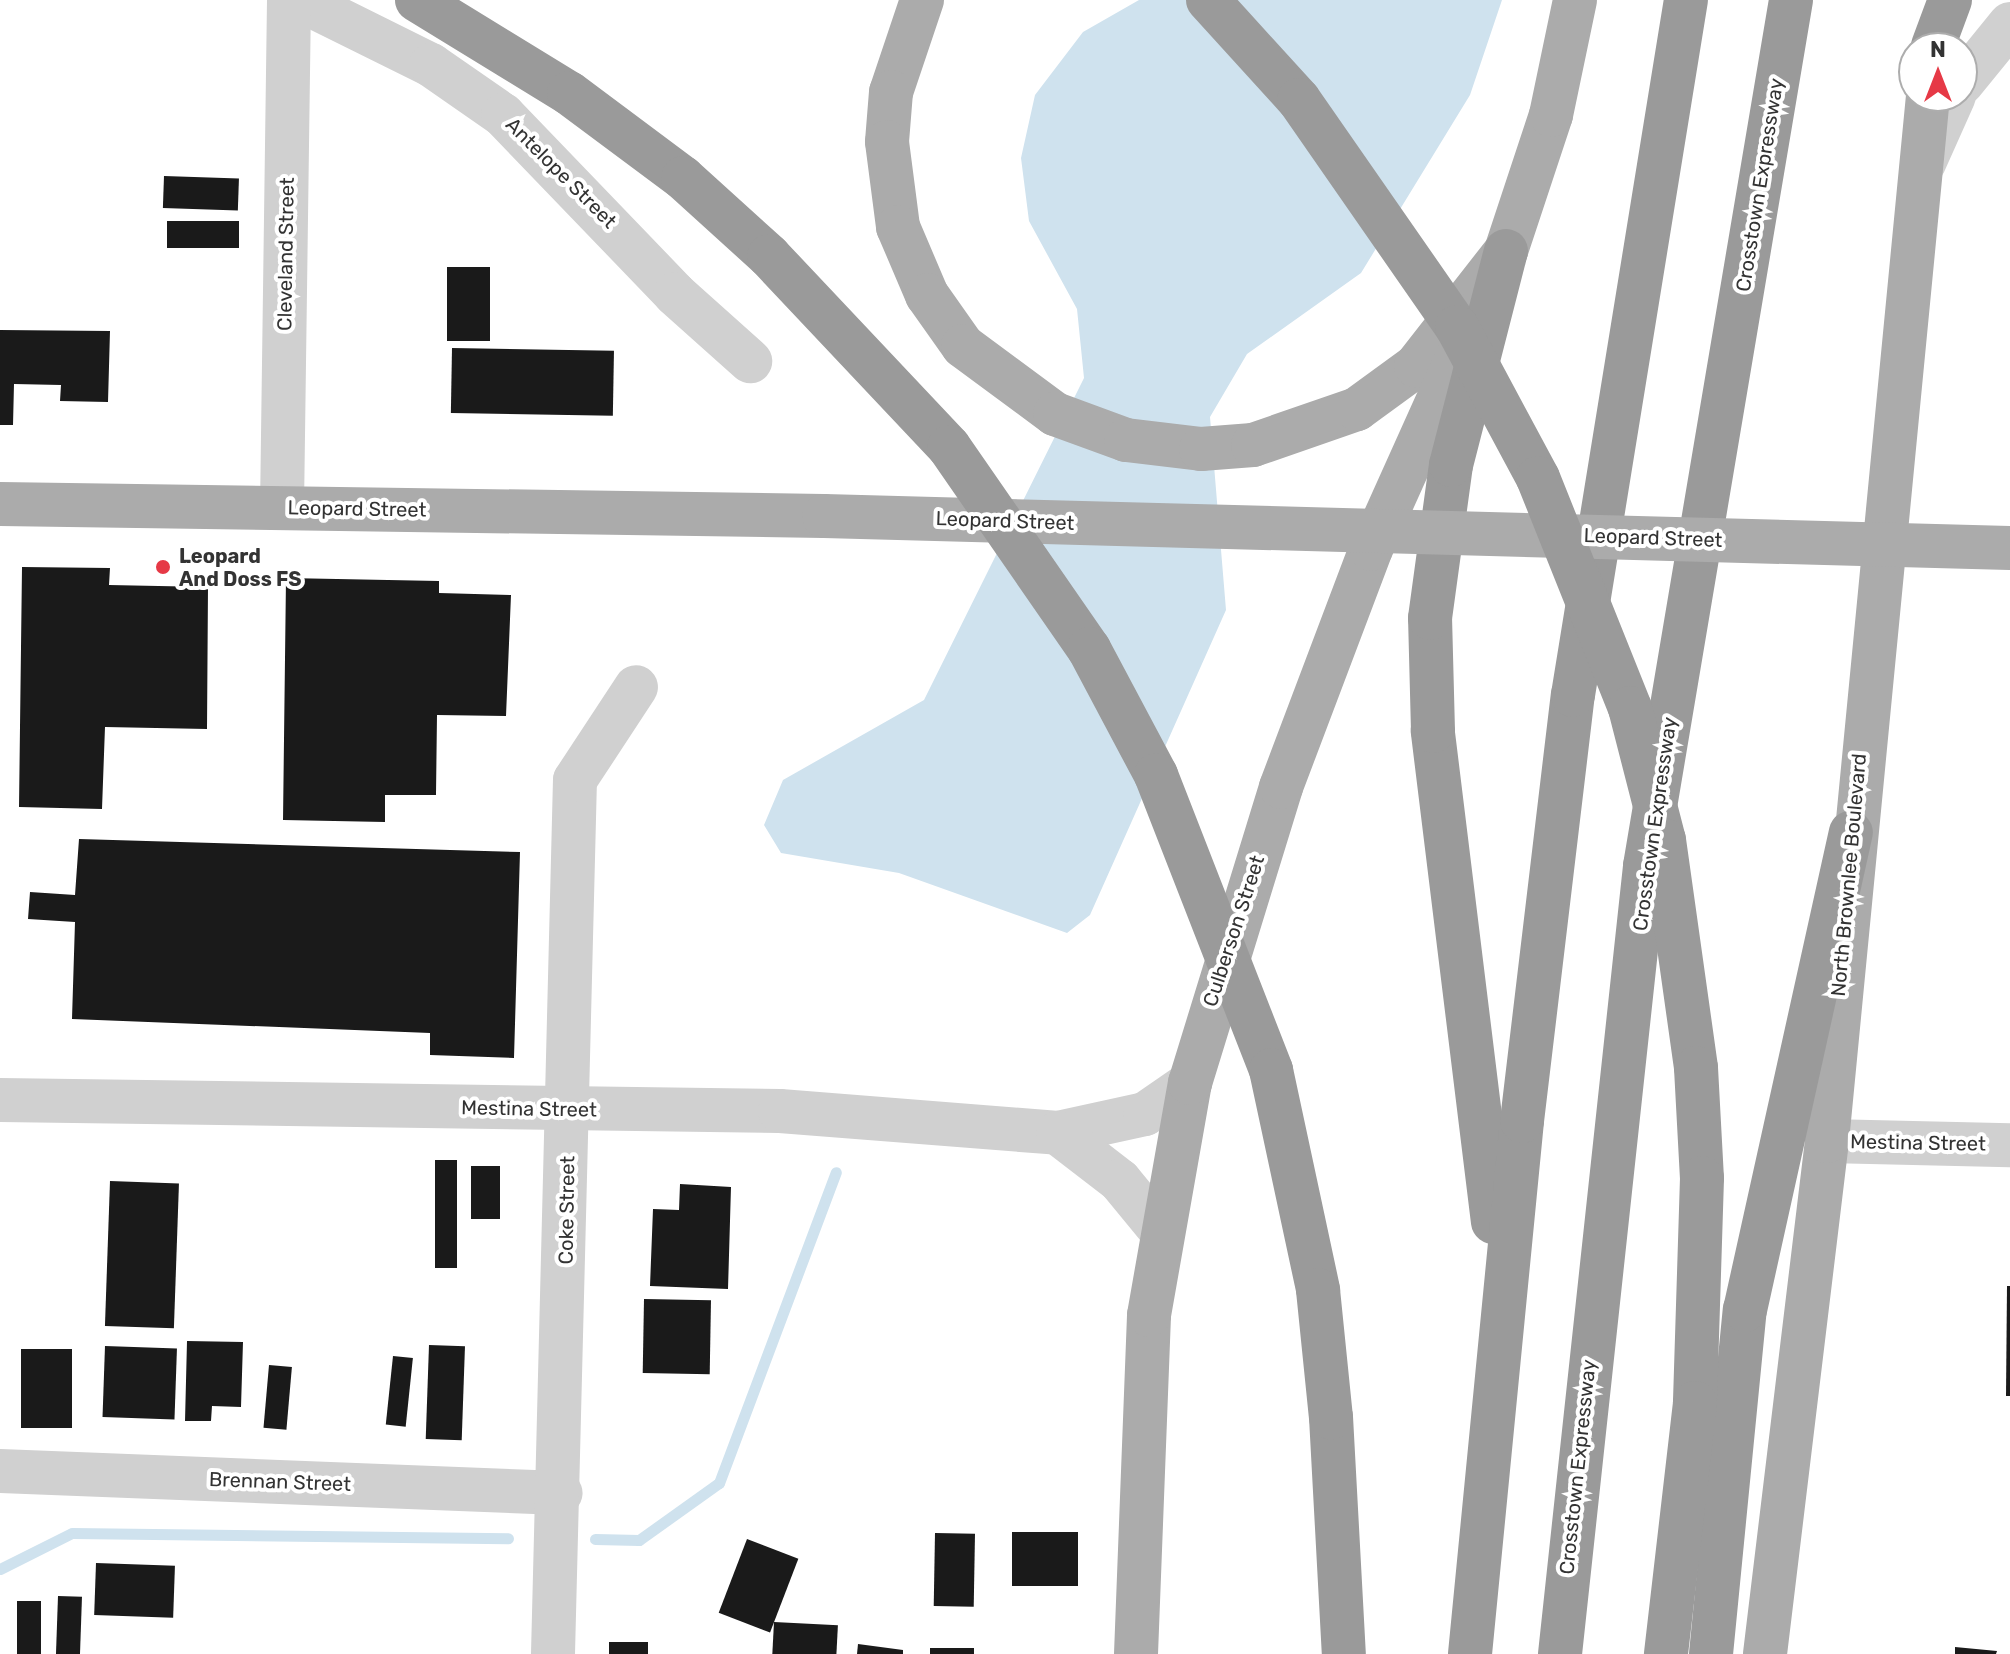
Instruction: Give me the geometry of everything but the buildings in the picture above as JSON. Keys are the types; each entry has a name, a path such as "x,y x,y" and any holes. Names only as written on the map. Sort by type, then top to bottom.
{"highway":[{"path":"417,0 569,93 683,178 769,256 949,447 1089,649 1156,775 1271,1070 1318,1290 1331,1417 1344,1654"},
{"path":"1208,0 1299,100 1457,327 1538,478 1630,708 1664,840 1696,1068 1702,1178 1695,1403 1666,1654"},
{"path":"1470,1654 1503,1320 1573,695 1686,0"},
{"name":"Crosstown Expressway","path":"1560,1654 1645,866 1791,0"},
{"path":"1938,32 1950,0"},
{"path":"1503,1320 1476,1039 1433,731 1430,618 1451,465 1506,251"},
{"path":"1711,1654 1745,1310 1851,833"}],"main road":[{"path":"922,0 903,43 887,142 910,264 963,346 1055,414 1126,440 1201,449 1253,445 1393,389 1506,251 1551,115 1575,0"},
{"path":"1935,32 1939,0"},
{"name":"North Brownlee Boulevard","path":"1765,1654 1827,1141 1851,833 1926,112"},
{"name":"Culberson Street","path":"1136,1654 1149,1315 1190,1083 1281,787 1371,549 1506,251"},
{"name":"Leopard Street","path":"0,504 824,516 2010,548"}],"street":[{"name":"Cleveland Street","path":"282,508 289,0"},
{"name":"Antelope Street","path":"300,0 431,65 503,115 675,294 750,361"},
{"path":"1978,63 2010,24"},
{"path":"1920,172 1947,112"},
{"name":"Coke Street","path":"553,1654 561,1493 575,780 636,687"},
{"name":"Mestina Street","path":"0,1100 780,1111 1058,1133 1145,1114 1190,1083"},
{"path":"1058,1133 1120,1181 1162,1232"},
{"name":"Mestina Street","path":"1827,1141 2010,1145"},
{"name":"Brennan Street","path":"0,1471 561,1493"}],"water":[{"path":"1139,0 1502,0 1470,95 1361,273 1247,354 1210,417 1226,610 1090,915 1067,933 899,873 781,853 764,825 783,780 924,700 1084,378 1077,309 1029,221 1021,158 1035,95 1083,32"}],"waterway":[{"path":"595,1539 639,1540 719,1483 836,1172"},
{"path":"0,1569 72,1533 508,1538"}],"place":[{"name":"Leopard And Doss FS","path":"163,567"}]}
